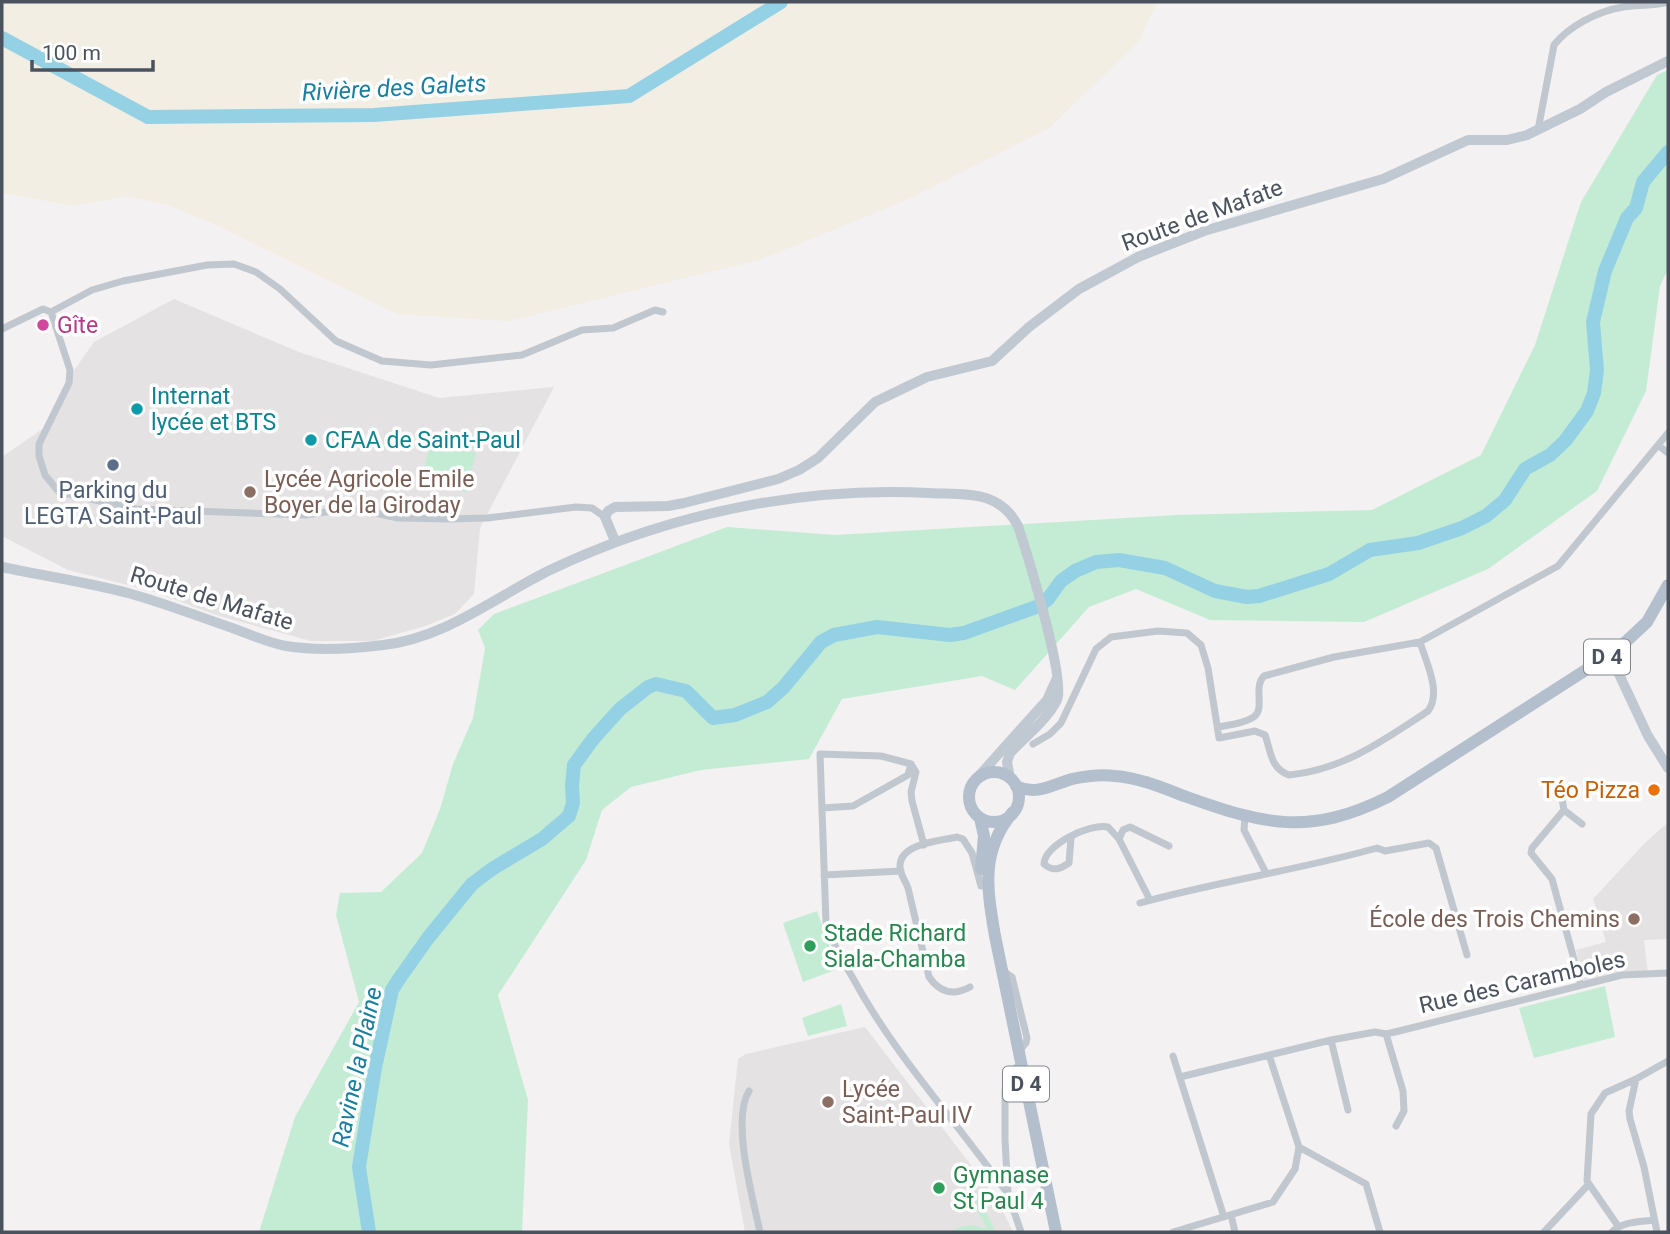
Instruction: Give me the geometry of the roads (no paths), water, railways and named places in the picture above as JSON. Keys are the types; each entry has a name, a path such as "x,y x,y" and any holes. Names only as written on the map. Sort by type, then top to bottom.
{"main road":[{"name":"Route de Mafate","path":"606,517 608,511 615,507 684,503 778,479 799,470 818,458 875,402 927,377 992,361 1029,327 1079,289 1138,257 1204,231 1383,179 1468,140 1507,140 1538,130 1668,61"},
{"name":"Route de Mafate","path":"2,567 127,593 285,646 337,649 384,645 423,636 447,627 547,572 615,541 685,519 802,497 849,493 918,492 984,496 1006,507 1012,514 1021,536 1058,675"},
{"path":"606,517 615,541"},
{"name":"D 4","path":"1611,658 1641,629 1668,585"},
{"name":"D 4","path":"1050,1232 988,888 989,866 996,834 1014,810 1052,787 1091,776 1129,777 1245,817 1309,823 1336,818 1388,797 1527,709 1611,658 1633,648 1656,623 1668,602"},
{"path":"1611,658 1648,736 1668,768"},
{"path":"1058,675 1060,688 1057,699 1008,758 1018,794 1014,810 998,821 980,818 970,803 969,794 977,778 1047,699 1058,675"},
{"path":"977,778 994,772 1003,773 1013,782"},
{"name":"D 4","path":"1013,782 1032,791 1052,787"},
{"name":"D 4","path":"980,818 984,836 981,886 987,930 1056,1232"}],"street":[{"path":"1538,130 1554,45 1560,38 1578,25 1612,10 1668,2"},
{"path":"51,312 92,290 123,281 179,269 234,264 256,272 280,289 336,341 382,361 431,365 522,355 582,330 609,329 655,310 663,312"},
{"path":"2,329 39,310 47,309 56,323 70,370 69,383 39,444 39,456 45,475 60,492 136,509 306,515 352,508 398,518 449,519 487,518 576,507 592,508 606,517"},
{"path":"1218,727 1256,716 1259,710 1258,685 1264,676 1334,657 1420,642 1558,566 1668,434"},
{"path":"1660,446 1668,453"},
{"path":"1029,752 1033,744 1050,734 1061,723 1096,649 1111,637 1158,631 1187,633 1201,645 1208,668 1219,738 1255,731 1265,734 1273,763 1289,775 1327,767 1352,759 1428,711 1433,705 1434,688 1420,642"},
{"path":"1006,744 1022,740 1033,744"},
{"path":"822,808 853,806 916,772 911,764 881,757 820,754 826,922 831,939 888,1036 1008,1194"},
{"path":"912,776 912,801 924,845"},
{"path":"1560,793 1564,810 1582,824"},
{"path":"1564,810 1532,848 1531,853 1552,879 1581,985"},
{"path":"1245,817 1244,830 1266,873"},
{"path":"1071,838 1069,863 1057,869 1044,864 1046,855 1084,829 1103,826 1119,838 1150,900"},
{"path":"1119,838 1123,830 1130,827 1169,846"},
{"path":"970,987 961,992 948,992 929,978 900,864 906,852 957,837 963,839 972,853 981,886"},
{"path":"1140,903 1377,848 1385,851 1429,844 1436,848 1467,955"},
{"path":"824,875 901,871"},
{"name":"Rue des Caramboles","path":"1180,1077 1331,1040 1375,1032 1386,1034 1622,975 1668,973"},
{"path":"1386,1034 1403,1090 1404,1111 1396,1126"},
{"path":"1331,1040 1348,1110"},
{"path":"1173,1232 1273,1202 1295,1169 1299,1147 1269,1055"},
{"path":"1173,1056 1227,1216 1235,1232"},
{"path":"1654,1220 1615,1229 1588,1185 1586,1176 1591,1114 1605,1093 1636,1080 1668,1061"},
{"path":"1018,1066 1004,1090 1008,1194 1021,1232"},
{"path":"1636,1080 1629,1111 1630,1119 1644,1167 1657,1232"},
{"path":"749,1091 745,1098 742,1141 760,1232"},
{"path":"1299,1147 1366,1184 1380,1232"},
{"path":"1544,1232 1588,1185"}],"waterway":[{"name":"Rivière des Galets","path":"2,38 148,117 374,115 629,96 781,2"},
{"name":"Ravine la Plaine","path":"369,1232 359,1167 375,1068 392,990 428,938 472,884 542,839 569,816 573,803 574,765 620,709 656,684 686,691 713,718 735,715 767,702 783,688 821,642 834,635 877,627 950,635 964,633 1039,606 1048,599 1061,581 1075,571 1096,562 1119,560 1165,568 1215,591 1247,597 1259,596 1329,574 1370,550 1418,543 1462,528 1486,516 1505,500 1525,469 1550,455 1565,441 1587,411 1594,393 1597,370 1593,322 1605,271 1627,218 1636,208 1643,182 1668,152"}],"place":[{"name":"Gîte","path":"43,325"},
{"name":"Internat lycée et BTS","path":"137,409"},
{"name":"CFAA de Saint-Paul","path":"311,440"},
{"name":"Parking du LEGTA Saint-Paul","path":"113,465"},
{"name":"Lycée Agricole Emile Boyer de la Giroday","path":"250,492"},
{"name":"Téo Pizza","path":"1654,790"},
{"name":"École des Trois Chemins","path":"1634,919"},
{"name":"Stade Richard Siala-Chamba","path":"810,946"},
{"name":"Lycée Saint-Paul IV","path":"828,1102"},
{"name":"Gymnase St Paul 4","path":"939,1188"}]}
